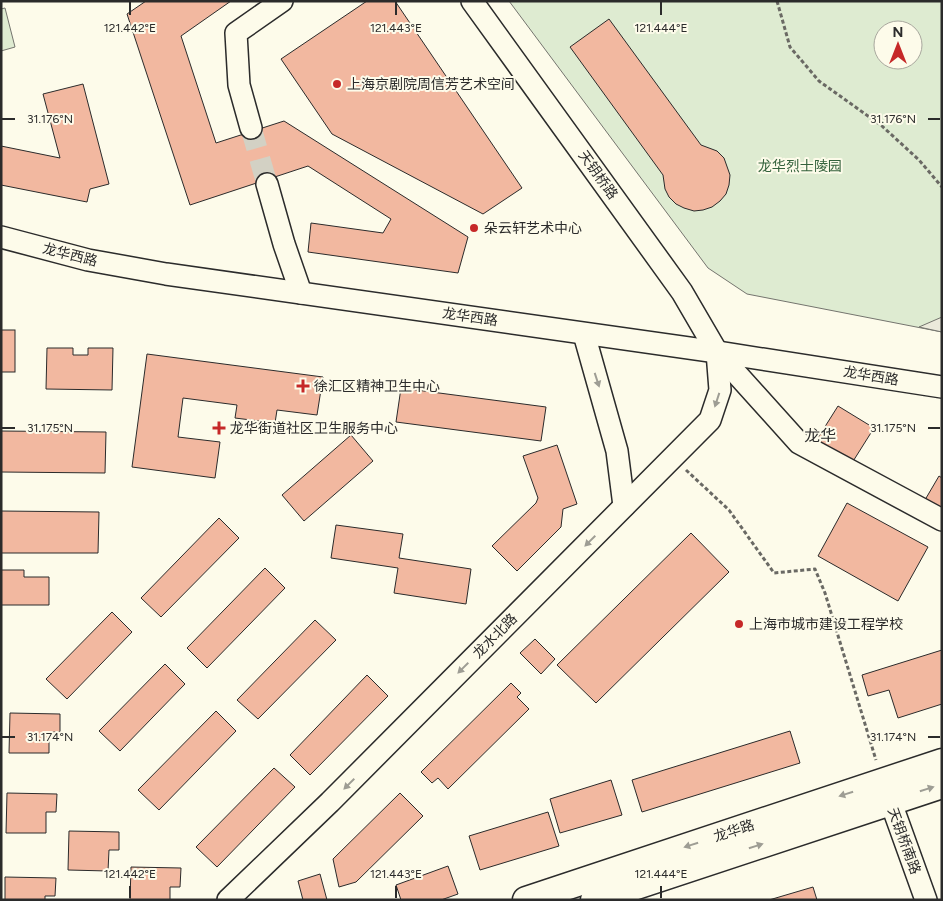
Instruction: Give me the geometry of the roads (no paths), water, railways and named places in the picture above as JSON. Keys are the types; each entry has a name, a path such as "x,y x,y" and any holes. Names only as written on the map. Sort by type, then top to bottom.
{"main road":[{"name":"龙华路","path":"594,900 887,791 942,762"},
{"name":"龙华路","path":"526,900 887,791 942,785"}],"street":[{"path":"251,128 238,85 236,33 282,1"},
{"name":"天钥桥路","path":"472,1 682,292 717,352"},
{"path":"267,184 284,244 301,293"},
{"name":"龙华西路","path":"1,237 88,260 166,274 717,352 942,387"},
{"path":"584,334 617,451 624,506"},
{"path":"717,352 799,443 942,520"},
{"name":"龙水北路","path":"228,900 330,802 710,420 720,390 717,352"},
{"name":"天钥桥南路","path":"887,791 926,900"}],"tunnel":[{"path":"251,128 267,184"}],"place":[{"name":"上海京剧院周信芳艺术空间","path":"337,84"},
{"name":"朵云轩艺术中心","path":"474,228"},
{"name":"徐汇区精神卫生中心","path":"303,386"},
{"name":"龙华街道社区卫生服务中心","path":"219,428"},
{"name":"上海市城市建设工程学校","path":"739,624"}],"district":[{"name":"龙华","path":"820,435"}],"park label":[{"name":"龙华烈士陵园","path":"800,166"}]}
